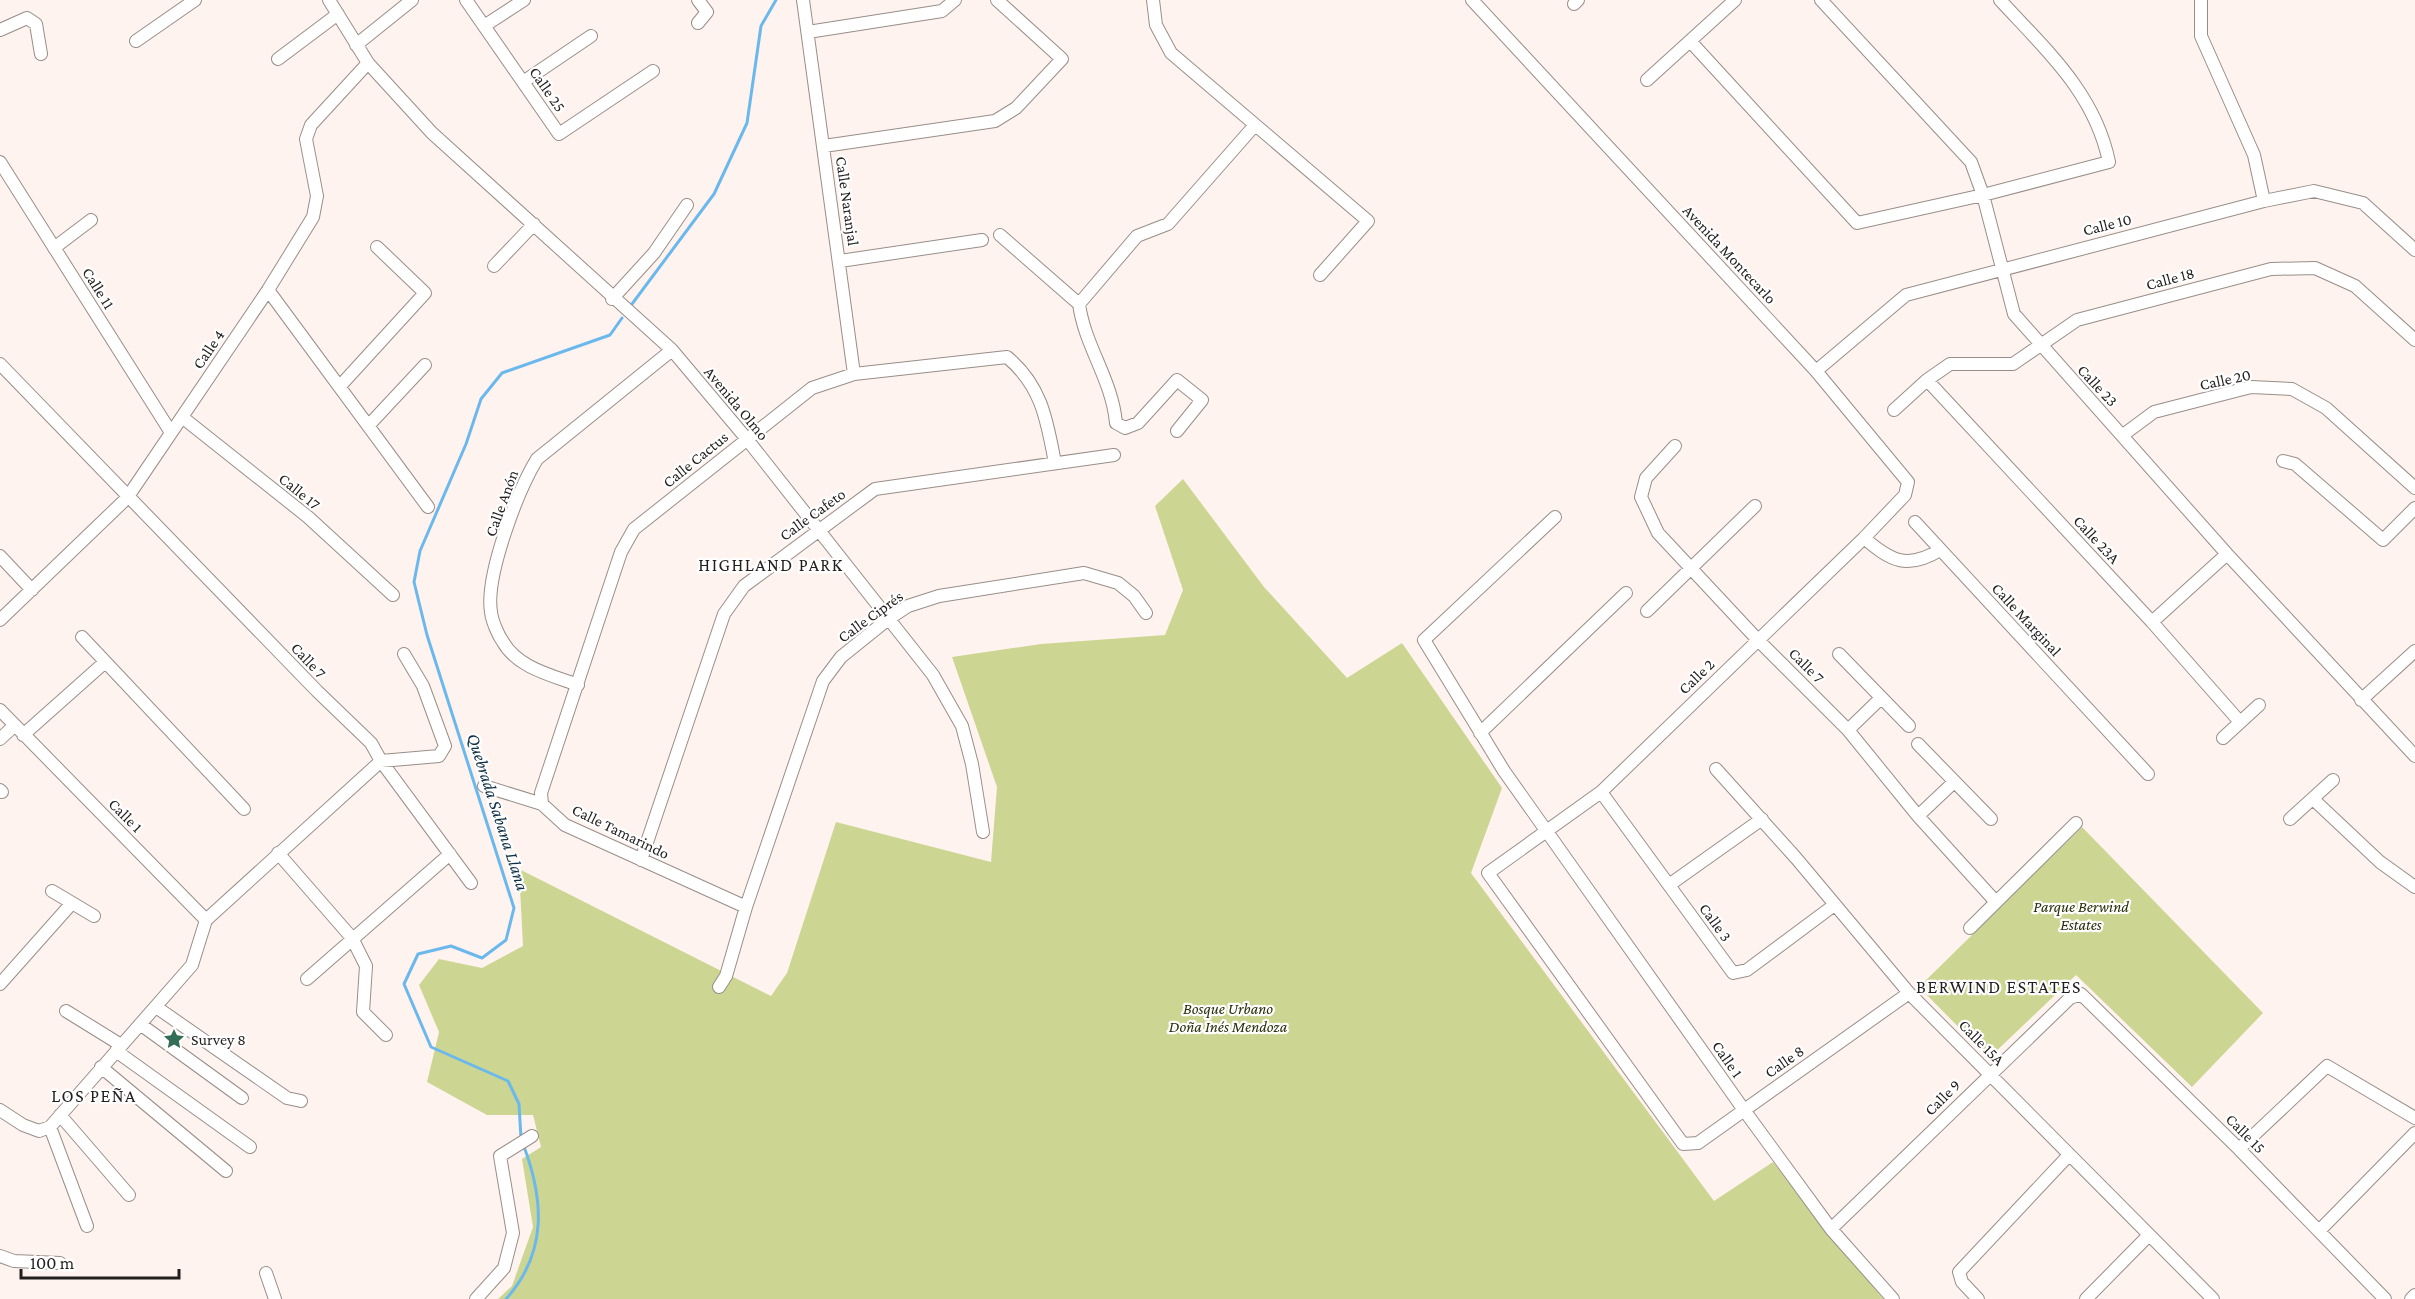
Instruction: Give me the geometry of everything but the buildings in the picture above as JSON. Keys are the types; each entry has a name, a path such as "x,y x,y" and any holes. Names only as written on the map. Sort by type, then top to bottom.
{"street":[{"path":"136,41 195,0"},
{"path":"329,0 368,63"},
{"path":"356,45 412,0"},
{"name":"Calle 25","path":"466,0 559,134 653,71"},
{"path":"484,26 525,0"},
{"path":"698,0 707,12 698,23"},
{"name":"Calle Naranjal","path":"803,0 854,374"},
{"path":"808,32 942,11 955,0"},
{"path":"824,146 995,121 1016,108 1062,59 997,0"},
{"path":"1153,0 1156,25 1171,53 1368,221 1320,275"},
{"name":"Avenida Montecarlo","path":"1472,0 1816,371 1908,482 1905,495 1864,537"},
{"path":"1647,80 1735,0"},
{"name":"Calle 23","path":"1821,0 1971,162 1983,195 2014,314 2038,344 2227,554 2415,756"},
{"path":"1690,42 1857,223 1983,195 2109,162 2104,137 2074,79 2000,0"},
{"path":"2201,0 2200,36 2254,155 2264,201"},
{"path":"278,59 338,14"},
{"path":"0,30 27,18 36,24 41,54"},
{"path":"523,82 591,36"},
{"name":"Avenida Olmo","path":"368,63 432,133 672,350 746,438 887,620 933,675 962,726 972,764 983,832"},
{"name":"Calle 4","path":"0,620 127,498 170,431 182,417 268,290 313,217 317,196 306,140 311,125 368,63"},
{"path":"1079,304 1137,236 1168,224 1255,125"},
{"name":"Calle 11","path":"0,162 170,431"},
{"name":"Calle 10","path":"1816,371 1906,295 2001,268 2264,201 2314,191 2363,203 2415,250"},
{"path":"612,298 654,253 687,205"},
{"path":"54,248 92,220"},
{"path":"494,266 534,224"},
{"path":"1000,235 1079,304 1083,330 1105,375 1116,423 1125,428 1138,423 1178,380 1202,400 1177,431"},
{"path":"840,261 982,240"},
{"path":"341,385 424,293 377,247"},
{"name":"Calle 18","path":"1894,410 1927,380 1950,364 2013,364 2038,344 2076,320 2271,269 2316,268 2355,286 2415,340"},
{"path":"268,290 341,385 428,507"},
{"name":"Calle Anón","path":"578,685 527,666 503,643 491,612 494,572 525,479 537,459 672,350"},
{"name":"Calle Cactus","path":"542,804 541,793 621,552 634,529 812,388 854,374 1007,357 1024,371 1045,411 1055,463"},
{"name":"Calle 7","path":"0,364 127,498 317,692 371,743 381,761 471,883"},
{"path":"369,424 425,365"},
{"name":"Calle 23A","path":"1927,380 2152,622 2240,722"},
{"name":"Calle 20","path":"2122,435 2154,412 2250,387 2292,389 2326,408 2415,488"},
{"name":"Calle 17","path":"182,417 308,518 393,595"},
{"name":"Calle 7","path":"1675,446 1646,478 1641,497 1658,533 1757,639 1848,730 1918,816 1995,902"},
{"name":"Calle Cafeto","path":"641,860 724,614 744,586 875,489 1114,455"},
{"path":"2283,461 2295,464 2383,540 2415,508"},
{"path":"1647,611 1755,506"},
{"name":"Calle 1","path":"1555,518 1424,640 1480,733 1546,831 1744,1110 1831,1230 1893,1299"},
{"name":"Calle Marginal","path":"1916,522 2148,774"},
{"path":"1864,537 1883,554 1904,562 1923,560 1940,550"},
{"name":"Calle 2","path":"1678,1137 1488,873 1601,792 1864,537"},
{"path":"2152,622 2227,554"},
{"path":"0,556 32,590"},
{"name":"Calle Ciprés","path":"719,987 726,976 746,907 823,681 842,657 908,606 939,596 1084,573 1118,583 1134,596 1146,613"},
{"path":"1480,733 1626,593"},
{"path":"82,637 104,663 244,809"},
{"path":"2361,700 2415,651"},
{"path":"0,1110 23,1125 39,1131 50,1127 192,965 206,920 381,761 439,756 445,746 423,686 404,654"},
{"path":"1839,654 1880,699 1909,726"},
{"path":"0,739 19,730 104,663"},
{"path":"1848,730 1880,699"},
{"path":"2223,738 2259,705"},
{"name":"Calle 1","path":"0,710 206,920"},
{"path":"1918,744 1991,819"},
{"name":"Calle 15A","path":"1716,769 1909,993 2213,1299"},
{"path":"2290,819 2333,780"},
{"path":"1918,816 1954,782"},
{"name":"Calle Tamarindo","path":"484,786 542,804 565,825 746,907"},
{"name":"Calle 3","path":"1601,792 1733,973 1747,970 1833,906"},
{"path":"2313,799 2380,862 2415,887"},
{"path":"1669,885 1761,819"},
{"path":"1970,928 2076,823"},
{"path":"278,854 352,938 366,966 363,1012 386,1035"},
{"path":"308,979 450,854"},
{"path":"52,891 94,916"},
{"path":"0,984 72,903"},
{"name":"Calle 8","path":"1678,1137 1683,1144 1698,1143 1909,993"},
{"name":"Calle 9","path":"1831,1230 1990,1073 2070,998 2081,994"},
{"name":"Calle 15","path":"2081,994 2239,1149 2385,1299"},
{"path":"156,1006 287,1098 301,1101"},
{"path":"66,1011 250,1147"},
{"path":"140,1024 242,1098"},
{"path":"2239,1149 2327,1066 2415,1118"},
{"path":"101,1067 226,1171"},
{"path":"60,1115 129,1194"},
{"path":"50,1127 87,1226"},
{"path":"2319,1231 2415,1133"},
{"path":"476,1299 504,1268 513,1233 501,1156 532,1136"},
{"path":"1978,1299 1962,1282 1959,1272 2069,1155"},
{"path":"2086,1299 2149,1235"},
{"path":"0,1256 14,1261 60,1263"},
{"path":"266,1274 275,1299"},
{"path":"2411,1299 2415,1295"}],"green space":[{"name":"Bosque Urbano Doña Inés Mendoza","path":"1183,479 1264,587 1347,678 1402,643 1502,788 1471,873 1714,1201 1773,1162 1883,1299 498,1299 512,1286 533,1227 522,1159 541,1147 533,1115 487,1115 427,1082 439,1032 419,985 439,959 482,968 523,946 519,869 771,996 787,973 836,822 991,862 997,787 952,657 1041,644 1165,635 1183,590 1155,506"},
{"name":"Parque Berwind Estates","path":"2082,827 2263,1013 2192,1087 2076,975 1989,1058 1919,987"}],"waterway":[{"name":"Quebrada Sabana Llana","path":"632,304 714,194 747,123 761,26 776,0"},
{"name":"Quebrada Sabana Llana","path":"521,1138 519,1104 508,1081 431,1047 404,984 418,954 451,946 482,958 506,940 514,908 427,635 414,582 420,551 466,444 481,399 502,373 610,335 622,318"},
{"name":"Quebrada Sabana Llana","path":"506,1299 520,1281 529,1263 538,1224 535,1185 523,1144"}],"place":[{"name":"Survey 8","path":"174,1039"}],"district":[{"name":"HIGHLAND PARK","path":"771,565"},
{"name":"BERWIND ESTATES","path":"1999,987"},
{"name":"LOS PEÑA","path":"94,1096"}]}
